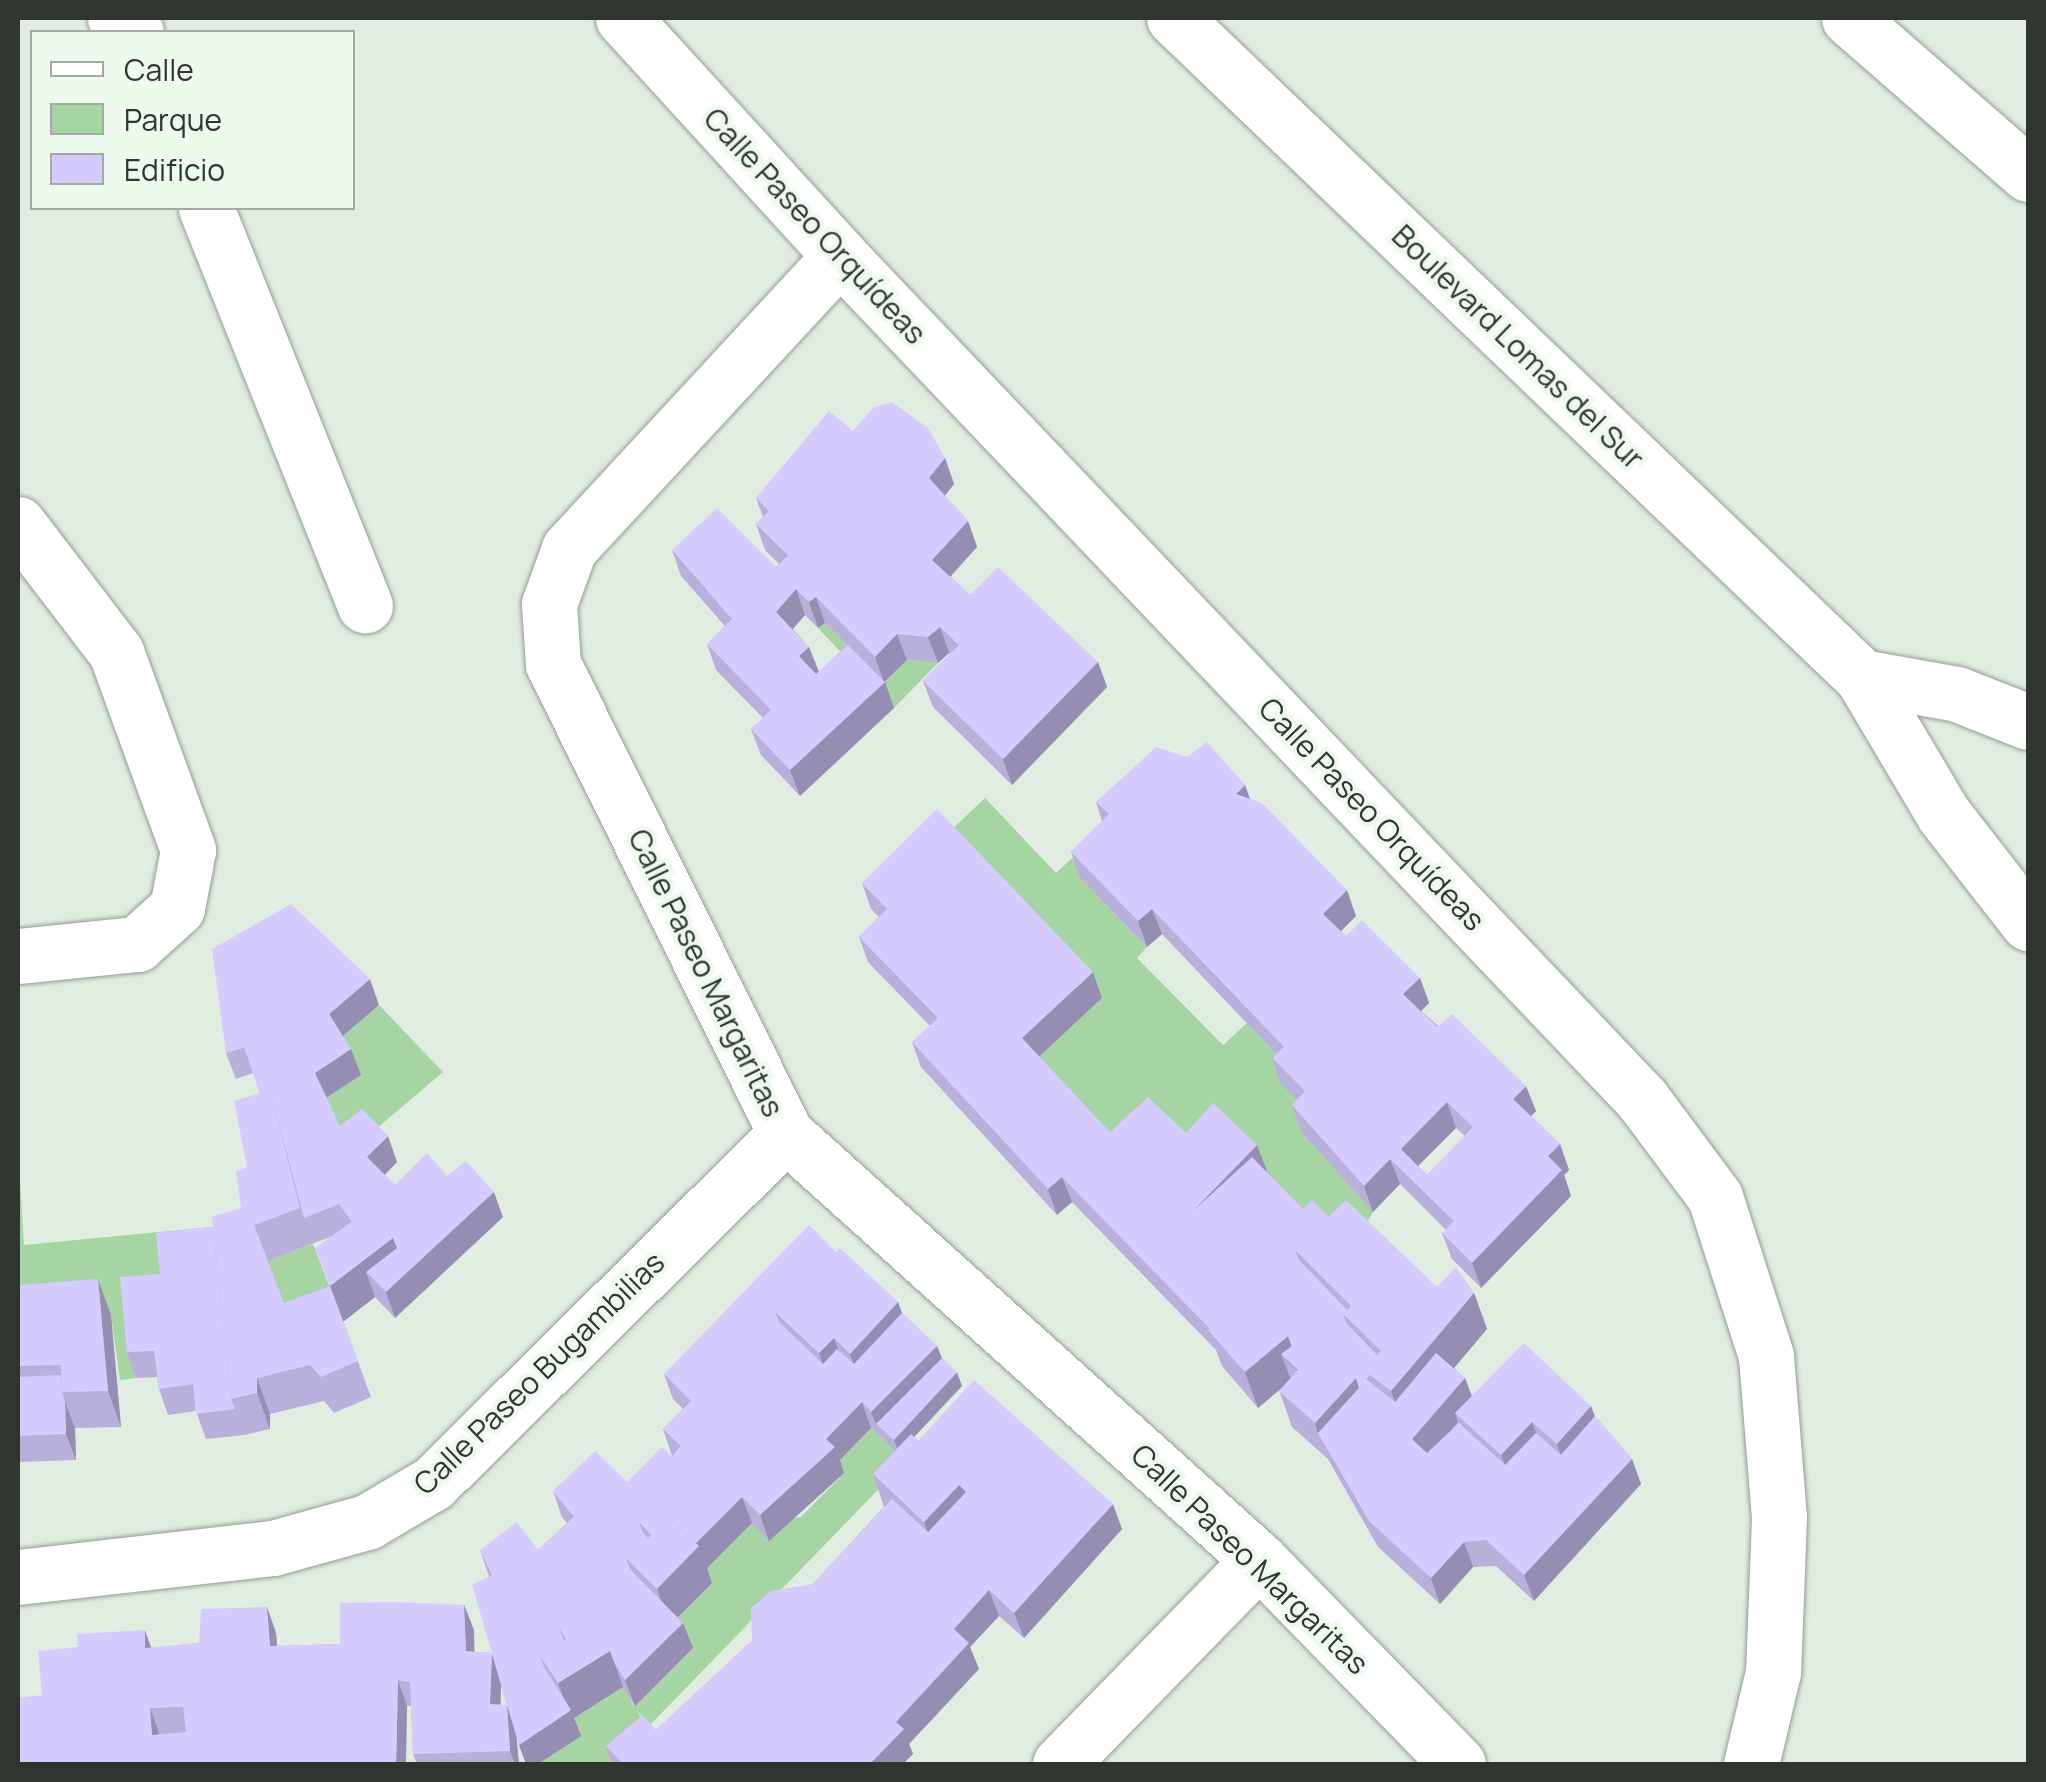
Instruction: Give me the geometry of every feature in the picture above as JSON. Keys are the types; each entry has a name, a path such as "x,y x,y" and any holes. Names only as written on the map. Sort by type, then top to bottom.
{"street":[{"name":"Calle Paseo Orquídeas","path":"623,18 840,256 1642,1098 1715,1197 1766,1356 1779,1518 1774,1672 1751,1764"},
{"name":"Boulevard Lomas del Sur","path":"1174,18 1862,677 1944,815 2028,923"},
{"path":"1849,18 2028,174"},
{"path":"207,210 365,605"},
{"name":"Calle Paseo Margaritas","path":"840,256 569,549 549,604 553,664 786,1134 1259,1560 1458,1764"},
{"path":"18,524 116,652 188,850 177,908 136,944 18,956"},
{"path":"1862,677 1957,694 2028,722"},
{"name":"Calle Paseo Bugambilias","path":"18,1578 274,1548 367,1522 433,1482 786,1134"},
{"path":"1060,1764 1259,1560"}],"green space":[{"path":"825,623 884,682 907,660 938,663 894,708 818,628"},
{"path":"985,798 1056,873 1105,828 1080,878 1147,947 1137,958 1223,1045 1247,1023 1293,1072 1373,1212 1359,1236 1119,1158 1031,1064 1102,998 946,835"},
{"path":"379,1005 443,1072 349,1152 324,1099 360,1075 339,1039"},
{"path":"18,1147 24,1245 222,1226 169,1300 129,1303 136,1378 120,1380 111,1315 18,1322"},
{"path":"313,1244 343,1322 297,1339 267,1261"},
{"path":"871,1428 907,1460 649,1726 637,1710 653,1741 624,1764 538,1764 580,1736 571,1720 623,1687 634,1706 692,1649 670,1625 701,1573 752,1523 801,1517 844,1473 836,1464"}],"building":[{"path":"892,402 928,428 945,458 929,478 968,521 932,560 970,595 998,567 1098,662 1003,759 923,681 959,645 940,627 928,637 897,634 875,657 816,597 809,602 796,589 776,612 809,647 799,656 816,674 848,645 885,682 790,770 751,729 771,710 707,644 732,619 672,550 717,508 776,567 788,555 756,524 769,511 756,498 829,411 853,431 873,408"},
{"path":"1207,742 1245,785 1236,794 1262,803 1347,890 1323,914 1346,936 1362,920 1420,978 1403,994 1437,1027 1452,1014 1526,1086 1513,1099 1560,1144 1548,1156 1562,1170 1472,1263 1442,1233 1454,1221 1390,1159 1364,1186 1292,1105 1305,1091 1272,1058 1284,1047 1152,909 1138,921 1071,852 1109,814 1096,802 1156,747 1187,757","holes":["1447,1102 1473,1127 1427,1175 1401,1149"]},
{"path":"937,809 1093,972 1022,1038 1110,1132 1148,1097 1186,1133 1213,1103 1257,1145 1192,1212 1252,1157 1303,1209 1312,1200 1329,1217 1295,1250 1299,1260 1347,1310 1343,1314 1347,1324 1377,1355 1362,1369 1370,1375 1366,1379 1395,1402 1436,1353 1465,1378 1412,1439 1427,1453 1459,1423 1505,1465 1536,1433 1561,1455 1595,1416 1632,1459 1524,1575 1486,1540 1464,1542 1431,1578 1369,1521 1318,1433 1359,1388 1356,1378 1320,1345 1298,1370 1281,1354 1292,1346 1288,1336 1250,1292 1210,1329 1062,1177 1048,1189 912,1042 938,1018 859,937 887,909 862,883"},
{"path":"291,904 370,979 329,1014 351,1049 315,1073 340,1126 362,1109 388,1136 367,1157 395,1185 427,1153 447,1176 466,1161 494,1192 386,1292 366,1272 397,1248 393,1238 371,1208 352,1222 339,1204 304,1218 270,1090 260,1093 244,1047 226,1053 212,949"},
{"path":"270,1090 300,1208 254,1225 284,1303 330,1286 358,1361 321,1377 310,1365 257,1378 257,1393 231,1399 212,1217 241,1208 236,1171 247,1167 234,1101"},
{"path":"1346,1200 1437,1287 1456,1267 1474,1293 1391,1391 1362,1369 1381,1351 1343,1314 1351,1306 1295,1250"},
{"path":"371,1208 393,1238 330,1286 315,1248"},
{"path":"809,1225 836,1252 775,1312 779,1322 823,1364 837,1349 854,1364 902,1313 937,1346 871,1412 862,1402 826,1439 835,1447 760,1515 742,1497 696,1543 656,1505 639,1522 648,1538 626,1558 630,1569 683,1623 625,1680 583,1611 559,1628 564,1641 540,1656 571,1710 519,1745 507,1705 510,1751 413,1754 410,1682 398,1680 396,1764 18,1764 18,1698 42,1695 38,1651 78,1647 77,1634 145,1630 145,1648 199,1643 201,1609 267,1607 270,1646 340,1644 340,1603 464,1605 466,1651 492,1653 472,1585 492,1575 480,1550 517,1522 538,1550 574,1517 553,1491 595,1451 627,1482 662,1447 672,1456 681,1446 663,1429 691,1401 664,1374","holes":["492,1654 507,1705 490,1704","183,1707 186,1732 152,1735 150,1708"]},
{"path":"213,1227 235,1409 196,1414 193,1384 159,1389 154,1351 127,1352 120,1277 160,1274 156,1233"},
{"path":"840,1248 898,1302 850,1354 834,1338 819,1353 775,1312"},
{"path":"98,1279 108,1391 62,1392 61,1365 18,1366 18,1285"},
{"path":"1250,1292 1288,1336 1245,1372 1208,1330"},
{"path":"1524,1343 1591,1406 1557,1444 1532,1422 1501,1455 1455,1413"},
{"path":"1320,1345 1356,1378 1315,1423 1279,1391"},
{"path":"942,1358 957,1372 894,1440 876,1424"},
{"path":"61,1375 66,1434 18,1436 18,1377"},
{"path":"974,1380 1113,1504 1014,1613 989,1590 954,1629 969,1643 896,1722 904,1729 870,1764 623,1764 606,1746 643,1715 656,1730 752,1641 751,1608 771,1591 813,1584 892,1499 928,1532 966,1492 959,1485 962,1482 918,1441"},
{"path":"911,1434 962,1482 924,1522 873,1474"},
{"path":"656,1505 699,1546 657,1589 626,1558 651,1535 639,1522"},
{"path":"583,1611 610,1651 558,1683 540,1656 566,1639 559,1628"}]}
